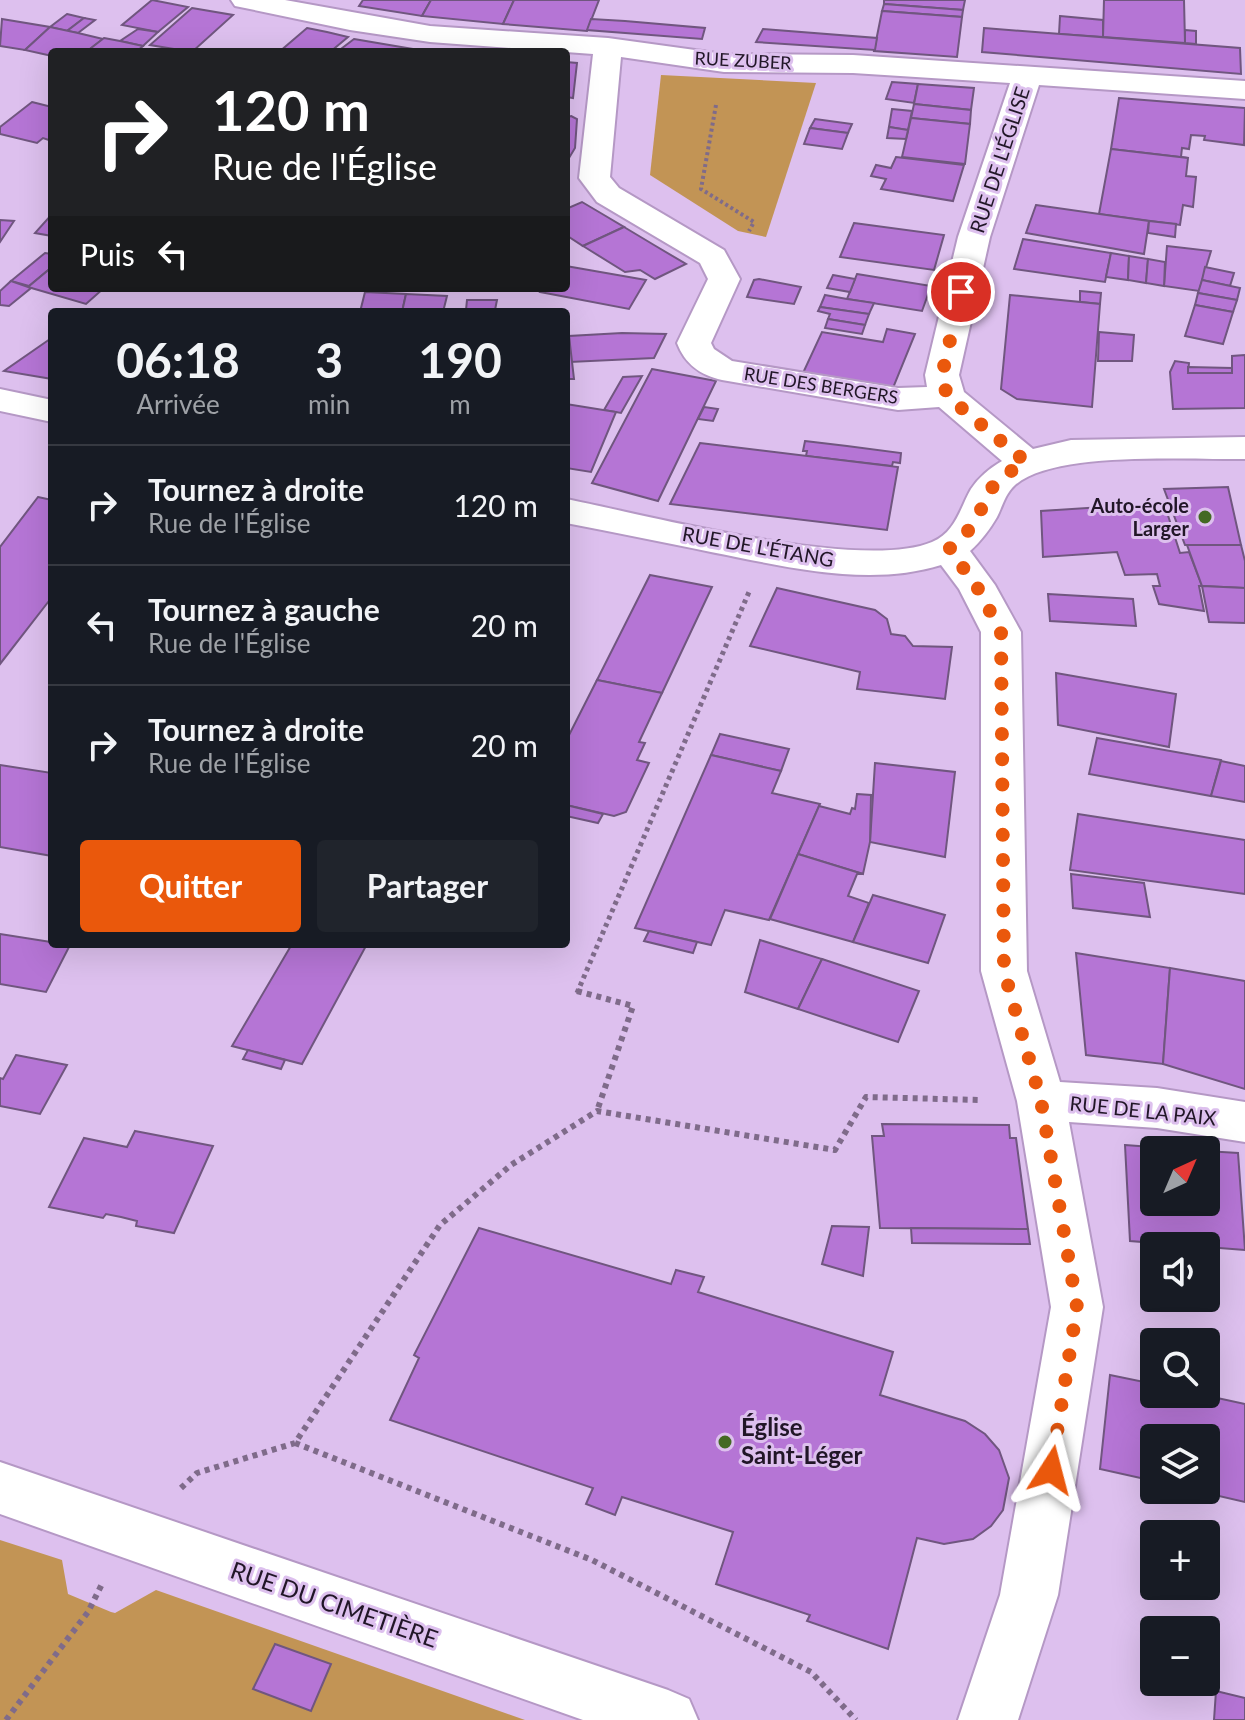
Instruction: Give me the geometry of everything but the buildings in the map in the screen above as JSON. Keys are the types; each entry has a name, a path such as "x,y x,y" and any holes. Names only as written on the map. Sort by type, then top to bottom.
{"street":[{"name":"RUE ZUBER","path":"245,0 500,46 608,47 724,63 853,64 1245,90"},
{"path":"608,47 594,178 608,195 713,257"},
{"name":"RUE DE L'ÉGLISE","path":"947,396 942,375 974,237 1027,76"},
{"name":"RUE DES BERGERS","path":"713,257 724,279 694,343 699,355 722,370 898,399 947,396"},
{"path":"947,396 1026,462"},
{"path":"0,400 48,410"},
{"path":"988,1720 1029,1595 1077,1307 1041,1101 1004,971 1001,632 976,585 949,549 965,535 978,517 988,492 1003,476 1026,462 1071,451 1245,448"},
{"name":"RUE DE L'ÉTANG","path":"570,512 767,551 852,562 912,561 949,549"},
{"name":"RUE DE LA PAIX","path":"1041,1101 1157,1108 1245,1122"},
{"name":"RUE DU CIMETIÈRE","path":"0,1488 668,1720"}],"path":[{"path":"713,257 746,237 754,222 701,189 724,63"},
{"path":"295,1443 440,1225 511,1165 597,1111 633,1006 576,993 767,551"},
{"path":"597,1111 835,1150 866,1097 1041,1101"},
{"path":"6,1720 88,1612 128,1534 197,1473 295,1443 592,1560 811,1672 856,1720"}],"shaded area":[{"path":"661,75 816,83 766,237 738,231 650,175"},
{"path":"0,1540 62,1560 68,1594 111,1612 115,1613 156,1590 525,1720 0,1720"}],"place":[{"name":"Auto-école Larger","path":"1205,517"},
{"name":"Église Saint-Léger","path":"725,1442"}],"route":[{"path":"961,292 942,375 947,396 1026,462 1003,476 988,492 978,517 965,535 949,549 976,585 1001,632 1004,971 1041,1101 1077,1307 1051,1470"}]}
